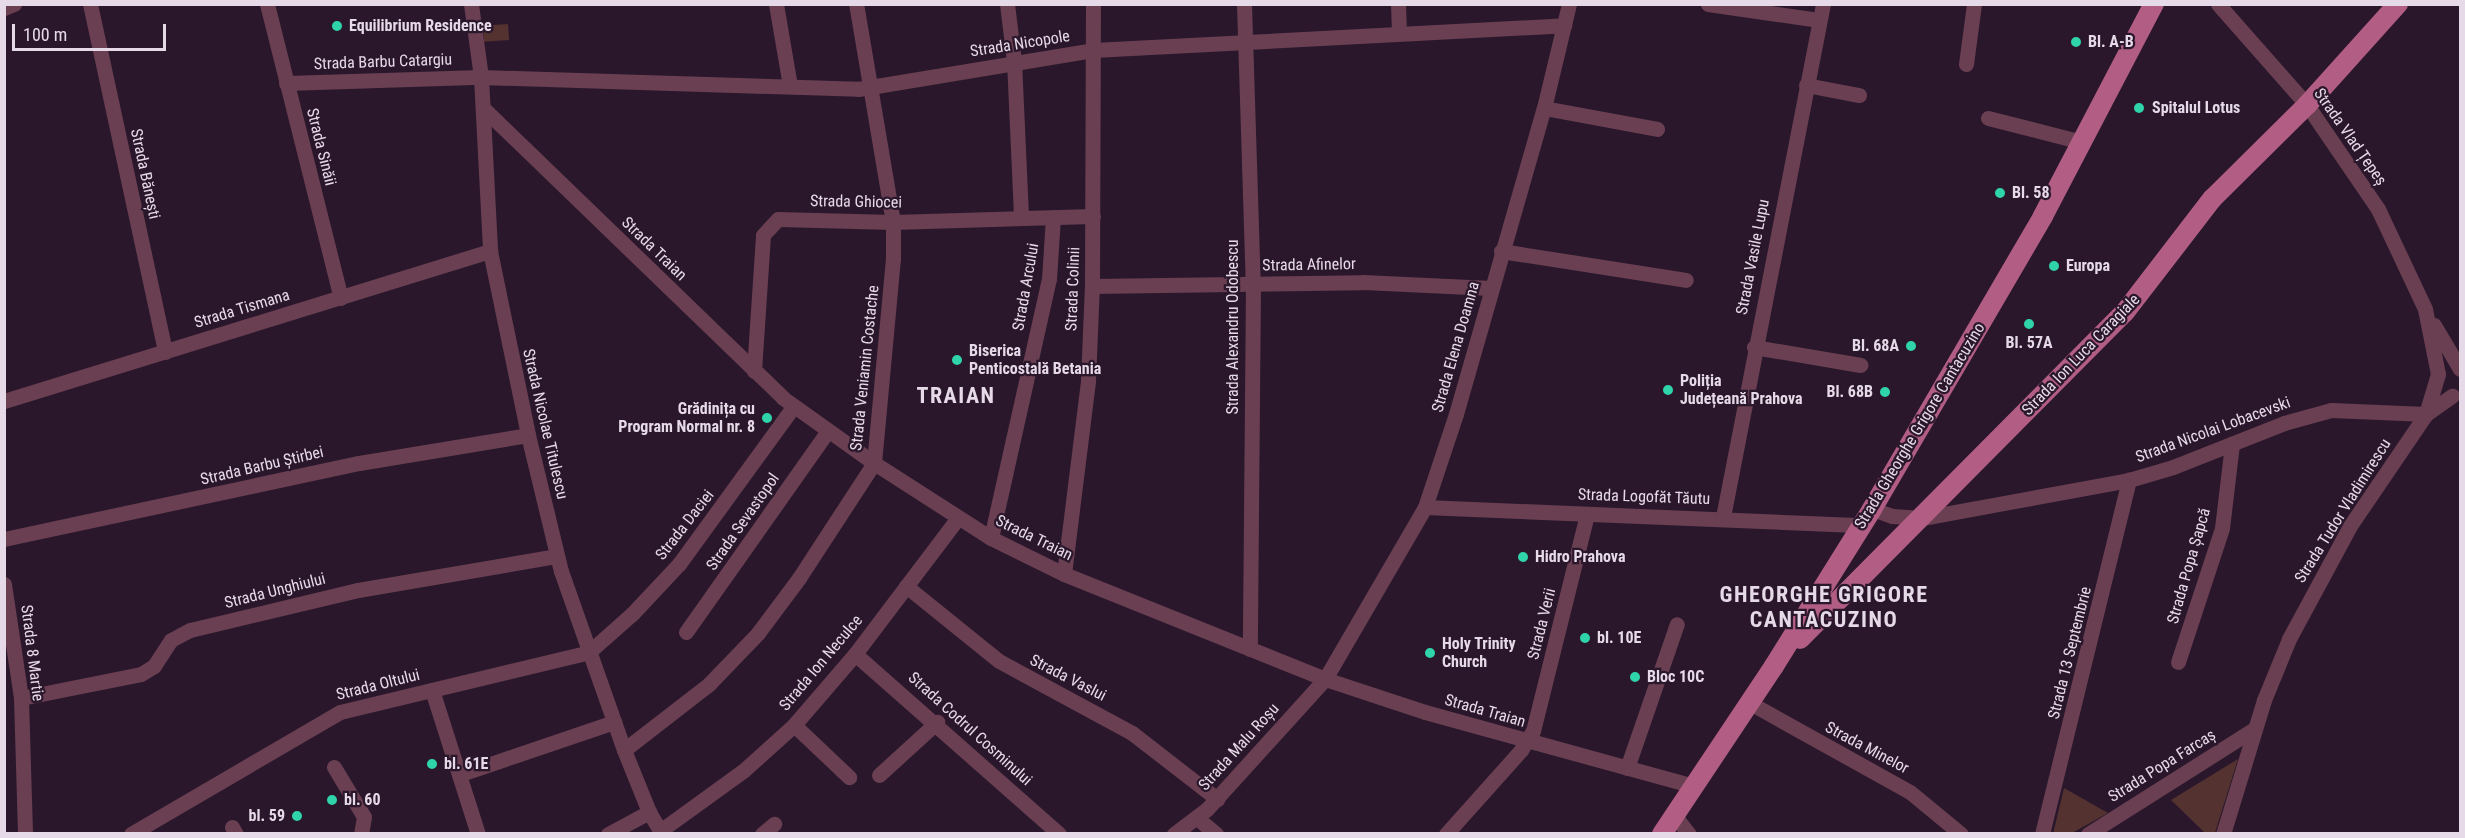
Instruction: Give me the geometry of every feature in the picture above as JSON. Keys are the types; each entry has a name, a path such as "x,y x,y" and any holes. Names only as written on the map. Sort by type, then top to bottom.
{"main road":[{"name":"Strada Gheorghe Grigore Cantacuzino","path":"1662,834 1774,666 1867,517 2013,270 2154,4"},
{"name":"Strada Ion Luca Caragiale","path":"1774,666 2125,312 2212,199 2307,105 2398,4"}],"street":[{"path":"4,8 14,4"},
{"name":"Strada Bănești","path":"90,4 165,352"},
{"name":"Strada Sinăii","path":"267,4 341,298"},
{"name":"Strada Nicolae Titulescu","path":"471,4 482,77 490,250 528,435 557,556 589,652 624,750 649,812 661,832"},
{"path":"776,4 790,86"},
{"name":"Strada Veniamin Costache","path":"624,750 708,684 752,639 799,578 874,463 893,259 893,222 856,4"},
{"path":"1008,4 1014,61 1021,217"},
{"name":"Strada Colinii","path":"1064,574 1081,453 1092,286 1093,4"},
{"name":"Strada Alexandru Odobescu","path":"1244,4 1252,285 1250,649"},
{"path":"1398,4 1399,33"},
{"name":"Strada Elena Doamna","path":"1325,679 1425,507 1456,414 1501,251 1544,108 1569,4"},
{"path":"1708,4 1821,12"},
{"path":"1966,64 1974,4"},
{"name":"Strada Vlad Țepeș","path":"2217,4 2307,105 2394,238 2425,309 2460,369"},
{"name":"Strada Vasile Lupu","path":"1723,517 1754,347 1821,12"},
{"name":"Strada Nicopole","path":"482,77 871,88 1014,61 1093,50 1564,25"},
{"name":"Strada Barbu Catargiu","path":"286,83 482,77"},
{"path":"1806,85 1859,95"},
{"name":"Strada Traian","path":"483,108 754,371 794,406 874,463 992,538 1064,574 1325,679 1528,742 1693,786"},
{"path":"1544,108 1657,129"},
{"path":"1988,118 2082,142"},
{"name":"Strada Ghiocei","path":"754,371 767,227 787,218 893,222 1093,216"},
{"name":"Strada Arcului","path":"992,538 1049,279 1053,217"},
{"name":"Strada Tismana","path":"4,401 490,250"},
{"path":"1501,251 1686,280"},
{"name":"Strada Afinelor","path":"1092,286 1374,282 1491,288"},
{"name":"Strada Vlad Țepeș","path":"2425,309 2437,380"},
{"path":"1754,347 1860,365"},
{"path":"2456,395 2442,394 2437,380 2449,366 2460,369"},
{"name":"Strada Tudor Vladimirescu","path":"2223,834 2254,729 2276,669 2305,606 2350,526 2426,414 2437,380"},
{"name":"Strada Tudor Vladimirescu","path":"2426,414 2456,395"},
{"name":"Strada Daciei","path":"589,652 680,564 794,406"},
{"name":"Strada Nicolai Lobacevski","path":"1867,517 1922,518 2129,480 2284,423 2331,410 2426,414"},
{"name":"Strada Sevastopol","path":"686,632 828,431"},
{"name":"Strada Barbu Știrbei","path":"4,539 358,463 528,435"},
{"name":"Strada Popa Șapcă","path":"2178,662 2222,528 2232,444"},
{"name":"Strada 13 Septembrie","path":"2042,834 2129,480"},
{"name":"Strada Logofăt Tăutu","path":"1425,507 1587,514 1867,517"},
{"name":"Strada Verii","path":"1528,742 1587,514"},
{"name":"Strada Ion Neculce","path":"661,832 743,771 794,725 855,654 958,518"},
{"name":"Strada Unghiului","path":"21,698 141,674 153,666 171,640 190,630 358,590 557,556"},
{"name":"Strada 8 Martie","path":"4,584 10,647 21,698 25,834"},
{"name":"Strada Vaslui","path":"906,586 1008,668 1132,733 1217,798"},
{"path":"1627,768 1677,624"},
{"name":"Strada Oltului","path":"133,833 324,719 356,706 589,652"},
{"name":"Strada Codrul Cosminului","path":"855,654 937,722 1059,834"},
{"name":"Strada Malu Roșu","path":"1174,834 1197,818 1217,798 1325,679"},
{"path":"432,690 461,774 478,834"},
{"name":"Strada Minelor","path":"1750,703 1910,792 1961,834"},
{"path":"461,774 614,722"},
{"path":"879,775 937,722"},
{"path":"794,725 849,777"},
{"name":"Strada Popa Farcaș","path":"2088,834 2254,729"},
{"path":"1446,834 1528,742"},
{"path":"334,766 364,817 363,832"},
{"path":"608,834 649,812"},
{"path":"1674,815 1689,834"},
{"path":"1197,818 1216,834"}],"shaded area":[{"path":"508,24 509,40 484,42 483,26"},
{"path":"2238,759 2215,833 2205,833 2171,800"},
{"path":"2064,788 2108,813 2072,833 2053,834"}],"place":[{"name":"Equilibrium Residence","path":"337,26"},
{"name":"Bl. A-B","path":"2076,42"},
{"name":"Spitalul Lotus","path":"2139,108"},
{"name":"Bl. 58","path":"2000,193"},
{"name":"Europa","path":"2054,266"},
{"name":"Bl. 57A","path":"2029,324"},
{"name":"Bl. 68A","path":"1911,346"},
{"name":"Biserica Penticostală Betania","path":"957,360"},
{"name":"Poliția Județeană Prahova","path":"1668,390"},
{"name":"Bl. 68B","path":"1885,392"},
{"name":"Grădinița cu Program Normal nr. 8","path":"767,418"},
{"name":"Hidro Prahova","path":"1523,557"},
{"name":"bl. 10E","path":"1585,638"},
{"name":"Holy Trinity Church","path":"1430,653"},
{"name":"Bloc 10C","path":"1635,677"},
{"name":"bl. 61E","path":"432,764"},
{"name":"bl. 60","path":"332,800"},
{"name":"bl. 59","path":"297,816"}],"district":[{"name":"TRAIAN","path":"956,396"},
{"name":"GHEORGHE GRIGORE CANTACUZINO","path":"1824,606"}]}
